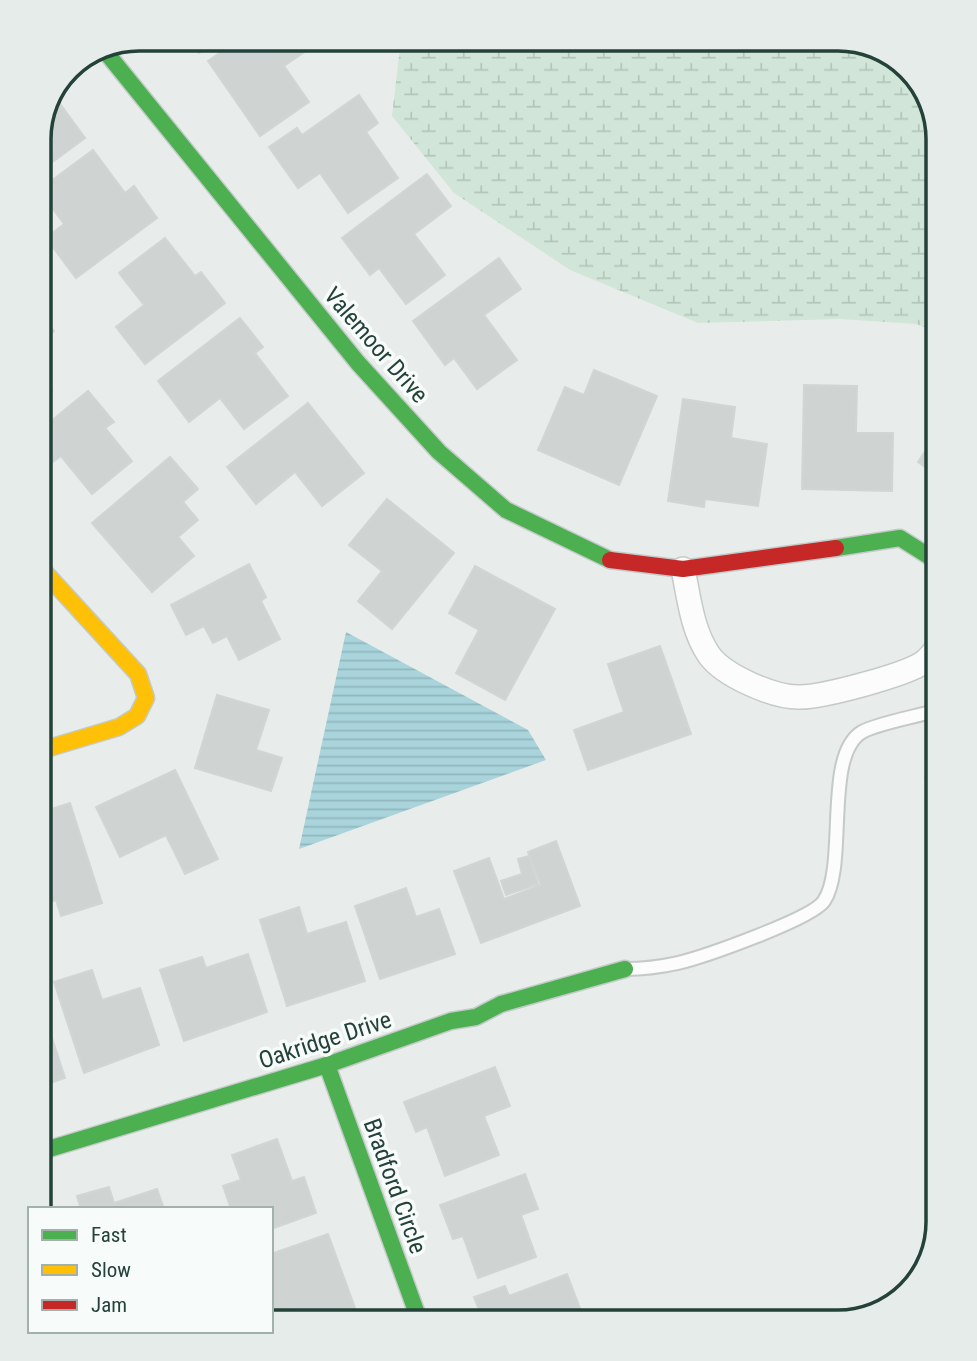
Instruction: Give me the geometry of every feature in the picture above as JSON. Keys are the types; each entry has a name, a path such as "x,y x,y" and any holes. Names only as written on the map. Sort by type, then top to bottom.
{"street":[{"name":"Valemoor Drive","path":"109,56 358,363 439,452 506,510 611,561 683,569 765,560 900,538 926,554"},
{"path":"683,569 694,624 710,657 731,674 764,690 799,698 847,690 926,659"},
{"path":"51,579 138,674 146,698 136,716 119,727 51,747"},
{"name":"Oakridge Drive","path":"51,1148 327,1065 451,1021 475,1017 501,1004 625,970"},
{"name":"Bradford Circle","path":"327,1065 416,1310"}],"lane":[{"path":"625,970 649,969 681,962 803,917 824,901 833,877 836,819 845,756 860,733 926,714"}],"green space":[{"path":"400,51 844,51 867,55 901,76 920,105 926,127 926,328 916,324 840,319 698,323 570,270 454,193 392,116"}],"water":[{"path":"346,632 528,730 546,760 299,849"}],"building":[{"path":"223,51 306,51 284,66 309,102 260,136 208,61"},
{"path":"359,95 378,123 366,132 398,178 348,213 320,173 298,188 269,147 297,128 302,135"},
{"path":"59,102 85,138 51,163 52,121"},
{"path":"93,150 125,193 134,186 157,218 76,278 51,245 51,234 64,224 51,206 51,181"},
{"path":"427,174 451,206 414,234 445,275 406,304 379,268 370,275 342,238"},
{"path":"165,238 195,276 201,272 225,303 145,364 116,327 144,305 119,273"},
{"path":"499,258 521,289 484,315 517,360 477,389 454,358 445,365 413,321"},
{"path":"240,318 263,347 255,353 288,396 244,429 220,398 189,422 158,381"},
{"path":"594,370 657,396 619,485 538,450 565,387 584,395"},
{"path":"804,385 857,386 856,433 893,433 892,491 802,489"},
{"path":"88,391 114,422 105,428 132,461 92,494 61,456 51,463 51,421"},
{"path":"683,399 735,407 731,438 767,444 758,506 705,499 704,507 668,501"},
{"path":"308,403 364,473 322,506 295,472 256,504 227,467"},
{"path":"926,450 926,468 918,462"},
{"path":"170,457 198,489 183,502 198,520 178,537 194,556 152,592 92,523"},
{"path":"387,499 454,553 392,629 358,601 382,571 349,545"},
{"path":"249,564 266,597 261,601 280,639 239,660 227,636 213,643 204,626 186,635 171,605"},
{"path":"475,566 555,609 505,700 456,673 479,630 449,613"},
{"path":"660,646 691,734 588,770 574,730 624,712 608,664"},
{"path":"217,695 269,710 256,750 282,758 271,791 195,768"},
{"path":"175,770 218,859 185,874 166,835 120,857 96,807"},
{"path":"70,803 102,903 61,916 56,900 51,901 51,809"},
{"path":"556,841 580,906 481,943 454,871 489,858 504,899 541,885 528,852"},
{"path":"529,856 538,884 506,895 501,881 522,874 518,859"},
{"path":"406,888 416,917 439,909 455,954 380,979 355,906"},
{"path":"299,907 307,934 346,922 365,981 287,1006 260,920"},
{"path":"248,954 267,1012 184,1041 160,970 202,957 206,968"},
{"path":"92,970 102,1000 140,988 159,1045 84,1073 54,982"},
{"path":"51,1035 65,1078 51,1083"},
{"path":"495,1067 510,1106 484,1116 499,1155 445,1176 427,1127 416,1132 404,1102"},
{"path":"277,1139 292,1181 304,1177 316,1213 273,1228 273,1207 230,1207 223,1186 241,1180 232,1155"},
{"path":"525,1174 538,1209 521,1215 536,1257 478,1278 463,1236 453,1239 440,1205"},
{"path":"109,1187 114,1203 157,1189 163,1207 80,1207 77,1196"},
{"path":"328,1234 355,1308 273,1310 273,1253"},
{"path":"567,1274 581,1310 479,1310 474,1297 505,1286 509,1296"}],"traffic: fast":[{"path":"109,56 358,363 439,452 506,510 610,560"},
{"path":"836,548 900,538 926,554"},
{"path":"51,1148 327,1065 451,1021 476,1017 501,1004 625,969"},
{"path":"327,1065 416,1310"}],"traffic: slow":[{"path":"51,579 138,674 146,698 137,716 119,727 51,747"}],"traffic: jam":[{"path":"610,560 683,569 836,548"}]}
